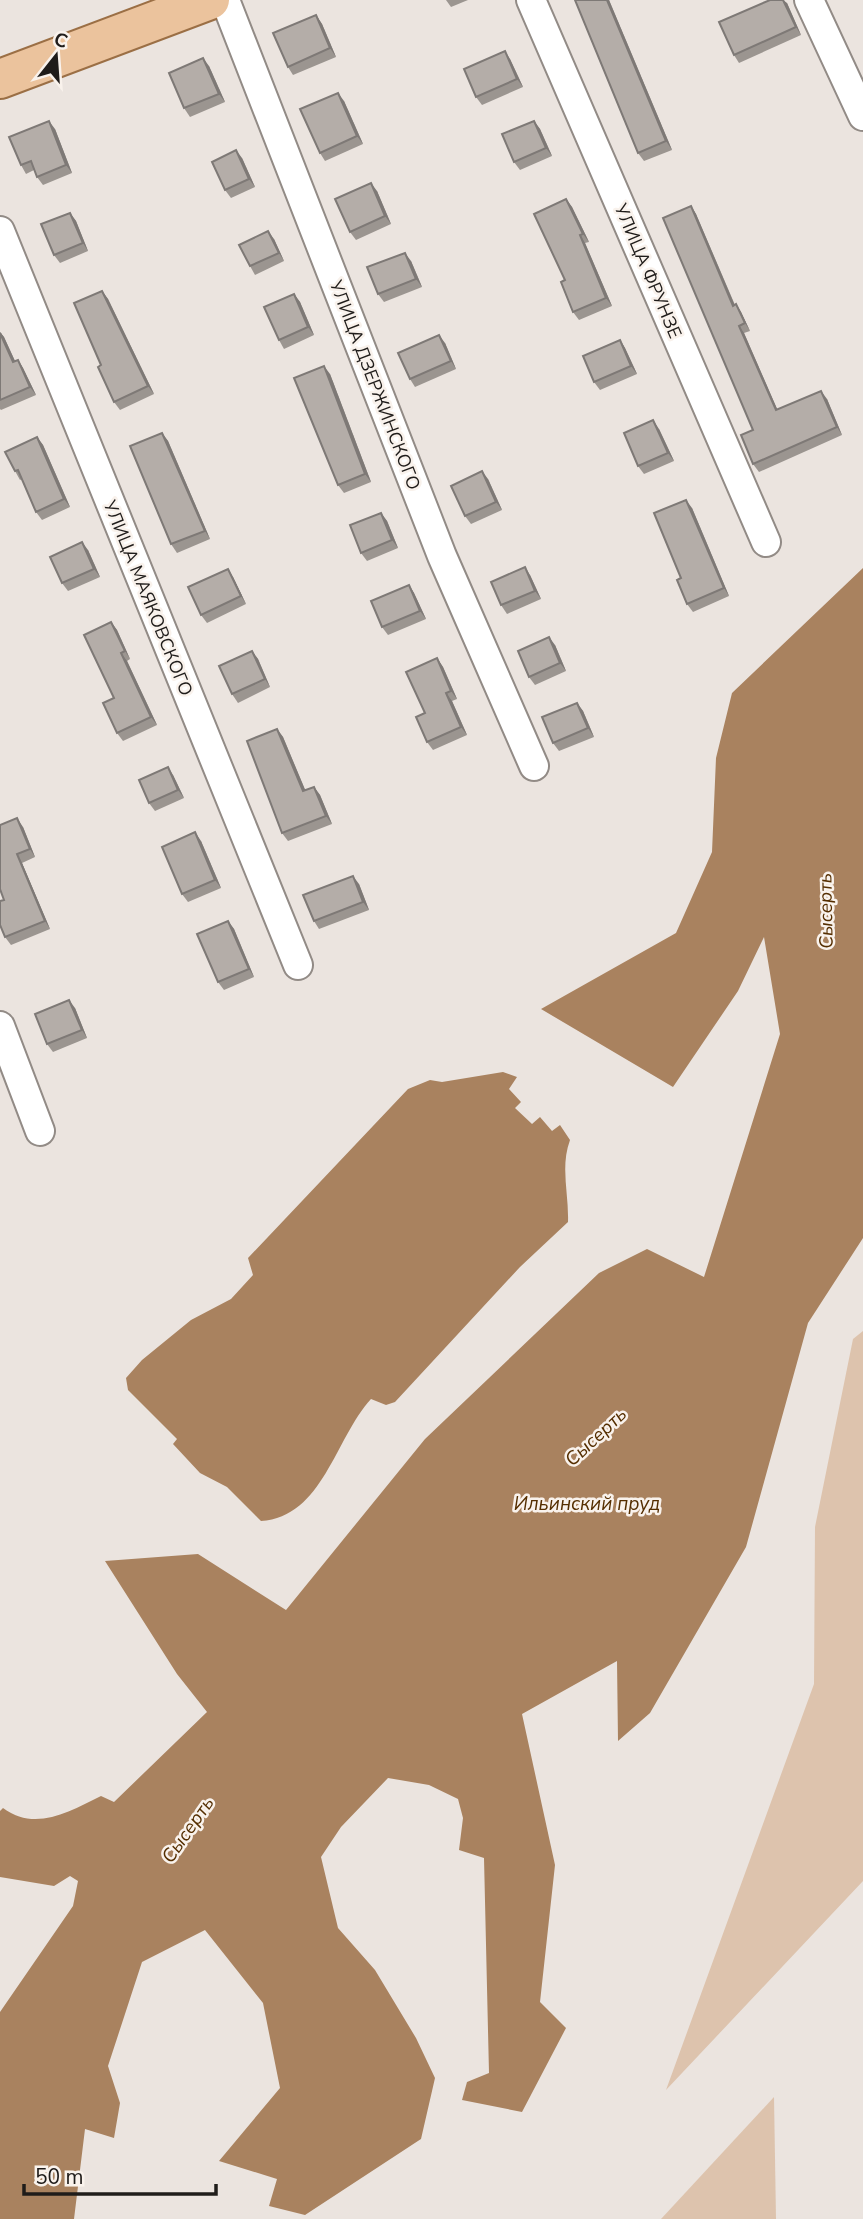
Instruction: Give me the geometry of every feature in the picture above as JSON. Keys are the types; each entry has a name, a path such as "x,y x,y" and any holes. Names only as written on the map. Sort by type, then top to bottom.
{"main road":[{"path":"0,79 210,0"}],"street":[{"name":"УЛИЦА ДЗЕРЖИНСКОГО","path":"225,0 442,556 534,766"},
{"name":"УЛИЦА ФРУНЗЕ","path":"531,0 766,542"},
{"path":"809,0 863,116"},
{"name":"УЛИЦА МАЯКОВСКОГО","path":"0,231 298,965"},
{"path":"0,1026 40,1131"}],"shaded area":[{"path":"863,1331 863,1881 666,2090 814,1684 815,1527 853,1339"},
{"path":"774,2097 776,2219 661,2219"}],"water":[{"name":"Ильинский пруд","path":"863,568 863,1238 808,1323 746,1547 650,1713 618,1741 617,1661 522,1714 555,1865 540,2002 566,2028 522,2112 462,2100 467,2082 489,2073 484,1858 459,1850 463,1818 458,1799 429,1785 388,1778 341,1827 321,1857 338,1928 375,1970 416,2038 435,2078 421,2139 305,2215 269,2206 277,2179 219,2161 280,2088 263,2003 205,1930 142,1962 108,2066 120,2103 114,2138 85,2129 74,2219 0,2219 0,2012 73,1906 78,1881 70,1876 54,1886 0,1877 0,1811 3,1808 15,1815 40,1819 64,1813 101,1796 114,1802 207,1712 177,1674 105,1561 198,1554 286,1610 425,1439 599,1273 647,1249 704,1277 780,1034 764,937 738,991 673,1087 541,1009 676,933 712,852 716,758 732,693"},
{"path":"503,1072 517,1077 509,1089 521,1102 515,1108 532,1124 540,1117 552,1131 560,1125 570,1140 565,1170 568,1222 520,1267 395,1402 386,1405 371,1399 358,1415 314,1491 299,1506 282,1516 261,1521 227,1487 200,1473 173,1444 177,1439 128,1390 126,1378 142,1360 191,1320 231,1299 253,1275 248,1258 408,1089 430,1080 442,1082"}],"building":[{"path":"575,0 607,0 666,141 638,153"},
{"path":"770,0 783,0 796,27 734,55 719,22"},
{"path":"316,15 330,48 288,67 273,33"},
{"path":"505,51 517,79 476,97 464,69"},
{"path":"203,58 219,94 184,108 169,73"},
{"path":"338,93 357,136 320,153 300,109"},
{"path":"49,121 66,165 37,177 31,161 21,165 9,137"},
{"path":"534,121 546,148 514,162 502,134"},
{"path":"236,150 249,179 225,190 212,162"},
{"path":"371,183 385,216 350,232 335,199"},
{"path":"566,199 583,234 580,235 606,298 573,312 561,282 565,280 534,214"},
{"path":"691,206 733,306 736,304 745,323 739,326 776,410 821,391 837,427 753,464 741,435 753,430 663,218"},
{"path":"70,213 83,243 54,255 41,224"},
{"path":"268,231 279,253 250,266 239,245"},
{"path":"405,253 416,279 378,294 367,267"},
{"path":"102,291 148,386 114,402 74,303"},
{"path":"294,294 308,327 279,340 264,307"},
{"path":"0,333 13,362 18,360 30,387 0,400"},
{"path":"439,335 451,361 410,379 398,353"},
{"path":"620,340 631,366 594,382 583,356"},
{"path":"324,366 365,474 338,485 294,378"},
{"path":"653,420 668,453 638,466 624,433"},
{"path":"162,433 205,531 171,544 130,446"},
{"path":"37,437 64,499 36,512 18,470 15,471 5,452"},
{"path":"482,471 496,502 465,516 451,486"},
{"path":"686,500 724,588 687,604 677,580 681,578 654,513"},
{"path":"381,513 392,540 361,553 350,525"},
{"path":"82,542 94,569 62,583 50,557"},
{"path":"525,567 535,591 501,605 491,582"},
{"path":"228,569 241,596 201,615 188,587"},
{"path":"409,585 420,611 382,627 371,601"},
{"path":"111,622 125,651 121,653 151,717 117,733 103,703 114,698 84,635"},
{"path":"549,637 560,663 529,677 518,651"},
{"path":"252,651 265,679 232,694 219,666"},
{"path":"437,658 451,691 446,693 461,727 427,742 416,717 425,713 406,672"},
{"path":"577,703 588,728 553,743 542,717"},
{"path":"277,729 303,791 314,787 326,816 282,833 247,741"},
{"path":"168,767 178,790 149,803 139,780"},
{"path":"17,818 30,849 17,854 45,921 5,937 0,925 0,901 4,900 0,889 0,825"},
{"path":"195,832 215,880 182,894 162,847"},
{"path":"353,876 363,902 314,921 303,895"},
{"path":"228,921 249,969 218,982 197,934"},
{"path":"69,1000 82,1030 47,1044 35,1014"}],"water label":[{"name":"Сысерть","path":"826,911"},
{"name":"Сысерть","path":"596,1437"},
{"name":"Сысерть","path":"188,1830"}]}
